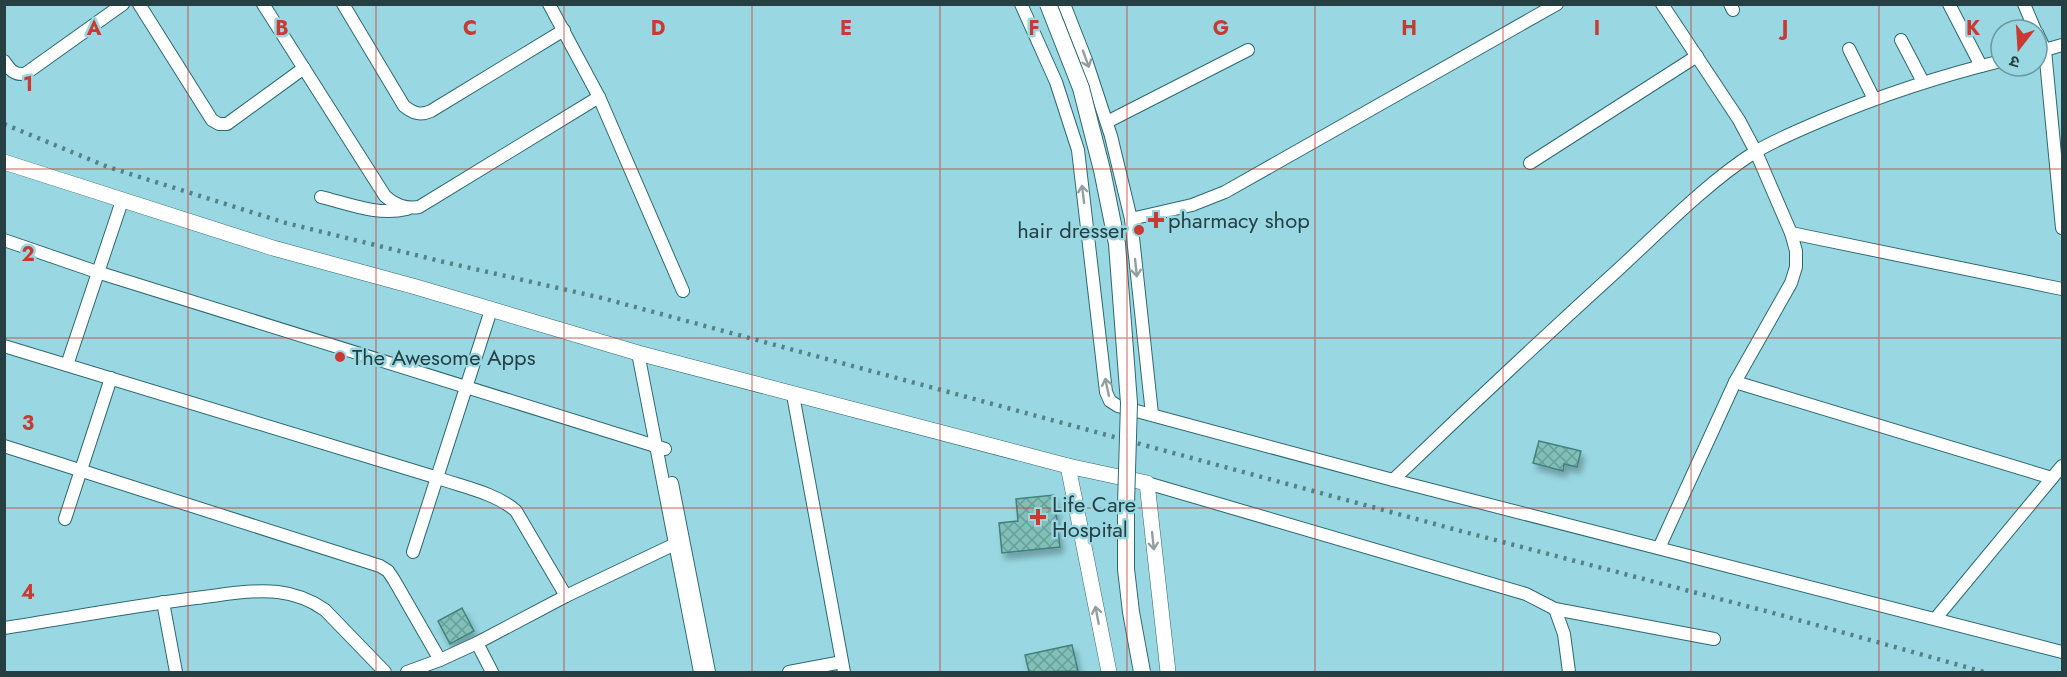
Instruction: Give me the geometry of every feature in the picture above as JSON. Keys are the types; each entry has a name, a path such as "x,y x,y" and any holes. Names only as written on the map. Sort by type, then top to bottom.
{"main road":[{"path":"1062,5 1102,170 1117,244 1129,403 1126,569 1142,672"}],"street":[{"path":"4,61 17,75 25,74 123,4"},
{"path":"139,4 212,120 219,124 227,124 304,68"},
{"path":"263,4 385,196 394,204 409,208"},
{"path":"343,4 405,106 412,112 423,114 564,30"},
{"path":"549,4 599,97 683,291"},
{"path":"1021,4 1056,82 1078,150 1106,392 1110,400 1118,406 1393,480 2062,652"},
{"path":"1131,219 1192,205 1225,192 1557,4"},
{"path":"1659,548 1735,382 1791,283 1796,267 1796,251 1791,233 1756,152 1739,120 1662,4"},
{"path":"1949,4 1981,66"},
{"path":"2024,4 2030,18"},
{"path":"1062,5 1086,60 1107,122 1131,219 1152,414"},
{"path":"1900,40 1923,82"},
{"path":"1849,49 1874,99"},
{"path":"1107,122 1248,51"},
{"path":"1530,163 1697,56"},
{"path":"1393,480 1521,358 1669,223 1719,179 1756,152 1799,130 1874,99 1923,82 1989,64"},
{"path":"2044,78 2062,228"},
{"path":"321,196 381,211 394,212 419,207 599,97"},
{"path":"4,162 273,248 793,395 1068,466 1147,483 1526,594 1555,609 1714,639"},
{"path":"67,365 122,201"},
{"path":"1791,233 2062,289"},
{"path":"4,240 97,272 661,448"},
{"path":"413,552 491,310"},
{"path":"4,346 438,478 497,499 516,511 566,596"},
{"path":"642,354 709,672"},
{"path":"65,519 111,378"},
{"path":"1735,382 2052,478"},
{"path":"789,672 843,667 793,395"},
{"path":"4,446 380,566 388,571 394,580 440,660"},
{"path":"661,448 675,544 700,672"},
{"path":"1068,466 1109,672"},
{"path":"1936,618 2062,466"},
{"path":"1147,483 1168,672"},
{"path":"407,672 477,643 566,596 675,544"},
{"path":"4,628 163,602 257,591 280,592 297,596 325,609 385,672"},
{"path":"163,602 176,672"},
{"path":"1555,609 1564,634 1569,672"},
{"path":"477,643 492,672"}],"building":[{"path":"1539,441 1581,451 1577,467 1564,464 1563,471 1533,463"},
{"path":"1054,495 1060,547 1002,553 999,523 1018,521 1016,499"},
{"path":"462,608 474,631 450,644 438,621"},
{"path":"1072,645 1078,671 1029,672 1025,655"}],"railway":[{"path":"4,124 108,167 286,223 602,298 1457,530 1777,614 1984,672"}],"place":[{"name":"pharmacy shop","path":"1156,220"},
{"name":"hair dresser","path":"1139,230"},
{"name":"The Awesome Apps","path":"340,357"},
{"name":"Life Care Hospital","path":"1038,517"}]}
